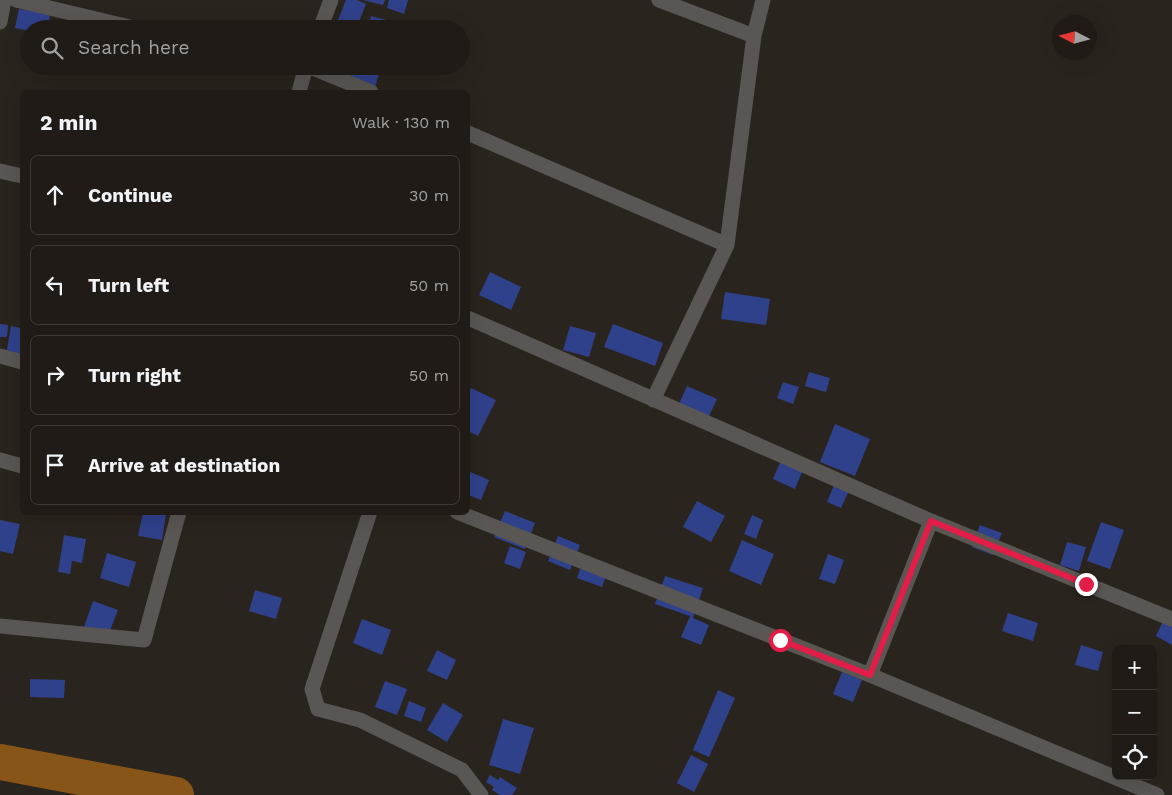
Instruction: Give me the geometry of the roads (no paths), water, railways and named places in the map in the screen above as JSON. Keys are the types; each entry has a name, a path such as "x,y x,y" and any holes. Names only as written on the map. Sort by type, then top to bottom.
{"street":[{"path":"0,22 4,0"},
{"path":"16,0 100,20"},
{"path":"323,20 331,0"},
{"path":"659,0 754,36"},
{"path":"653,400 727,245 754,36 763,0"},
{"path":"300,90 304,75"},
{"path":"329,75 366,90"},
{"path":"470,134 727,245"},
{"path":"0,171 20,176"},
{"path":"470,319 931,521 1172,619"},
{"path":"0,356 20,361"},
{"path":"0,460 20,465"},
{"path":"0,626 144,640 178,515"},
{"path":"369,515 312,689 318,709 360,720 462,770 481,795"},
{"path":"465,515 870,675 1157,795"},
{"path":"870,675 931,521"}],"waterway":[{"path":"0,762 176,795"}]}
